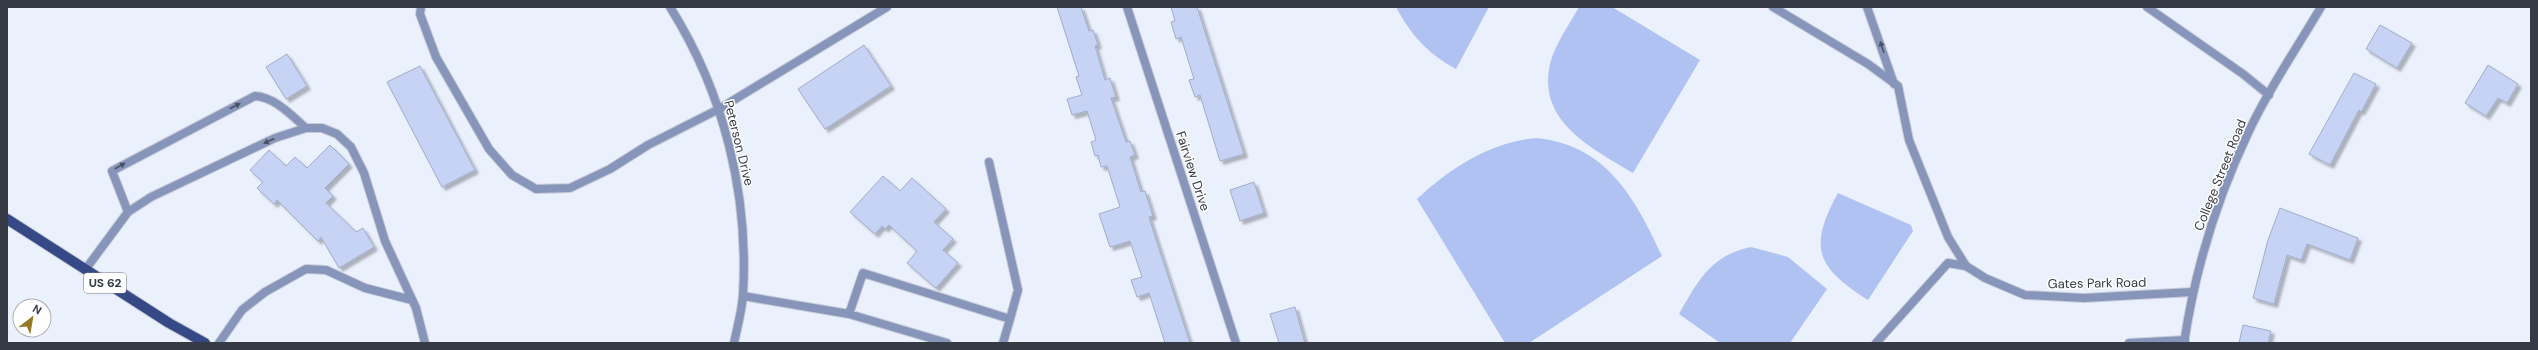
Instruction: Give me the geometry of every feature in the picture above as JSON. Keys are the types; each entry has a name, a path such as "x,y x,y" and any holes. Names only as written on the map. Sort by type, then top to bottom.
{"main road":[{"name":"US 62","path":"7,219 85,270 205,343"}],"street":[{"path":"421,7 420,14 436,58 489,149 512,175 536,189 570,188 610,169 648,145 719,109 887,7"},
{"name":"Peterson Drive","path":"670,7 688,37 719,109 735,164 741,204 743,296 734,343"},
{"name":"Fairview Drive","path":"1127,7 1236,343"},
{"path":"1773,7 1868,64 1898,86 1912,147 1948,237 1966,266"},
{"path":"1867,7 1894,84"},
{"name":"College Street Road","path":"2185,342 2192,292 2211,227 2249,131 2321,7"},
{"path":"2152,8 2243,74 2269,95"},
{"path":"128,212 112,171 255,96 271,101 289,112 306,128"},
{"path":"85,270 128,212 151,197 276,138 306,128 322,128 337,134 351,147 364,173 386,241 412,300 426,343"},
{"path":"989,162 1018,290 1003,343"},
{"name":"Gates Park Road","path":"1876,343 1948,263 1966,266 1985,278 2025,295 2084,298 2192,292"},
{"path":"219,343 242,310 265,292 306,270 326,270 365,288 412,300"},
{"path":"849,314 863,273 1010,319"},
{"path":"743,296 849,314 947,343"},
{"path":"2129,343 2185,342"}],"shaded area":[{"path":"1396,7 1489,7 1456,69 1428,50 1414,35"},
{"path":"1579,7 1612,7 1700,60 1633,173 1601,154 1571,131 1560,117 1552,102 1548,84 1550,64 1559,42"},
{"path":"1536,138 1561,143 1582,151 1600,163 1616,178 1629,195 1641,214 1662,256 1529,343 1505,343 1417,199 1443,177 1472,158 1519,140"},
{"path":"1838,193 1911,225 1913,231 1868,300 1838,278 1828,267 1823,256 1821,243 1823,229 1828,212"},
{"path":"1751,247 1788,257 1827,289 1790,343 1720,343 1679,314 1707,271 1726,256"}],"building":[{"path":"1057,7 1081,7 1089,31 1093,30 1098,45 1095,46 1105,80 1110,78 1116,97 1111,98 1126,142 1130,141 1135,155 1130,157 1141,192 1145,191 1153,216 1149,217 1190,343 1165,343 1149,293 1137,297 1131,280 1142,277 1130,241 1110,247 1099,214 1120,207 1107,166 1101,167 1098,155 1095,156 1091,142 1096,140 1087,111 1072,115 1067,99 1082,95 1076,77 1079,76"},
{"path":"1171,7 1197,7 1244,154 1220,161 1200,95 1195,97 1189,80 1194,79 1181,37 1176,39 1171,22 1175,21"},
{"path":"2380,25 2412,43 2397,68 2366,49"},
{"path":"864,45 891,86 825,129 798,89"},
{"path":"287,54 307,86 286,99 266,67"},
{"path":"2488,65 2518,84 2507,103 2498,98 2486,116 2465,103"},
{"path":"420,66 475,170 442,187 387,82"},
{"path":"2354,73 2376,84 2361,112 2359,110 2330,165 2309,154"},
{"path":"330,145 349,164 325,188 333,196 326,203 356,232 363,228 374,247 339,268 321,237 318,241 277,200 274,204 257,188 263,182 250,170 269,150 286,166 295,157 307,168"},
{"path":"883,176 900,191 912,178 946,209 934,222 953,239 943,250 958,263 936,288 907,263 917,251 889,225 885,229 882,226 875,234 850,212"},
{"path":"1254,182 1264,213 1240,221 1230,190"},
{"path":"2280,208 2358,238 2350,260 2307,244 2301,260 2287,255 2274,304 2253,298 2268,240"},
{"path":"1295,307 1305,343 1279,343 1270,314"},
{"path":"2243,325 2271,331 2268,343 2239,343"}]}
